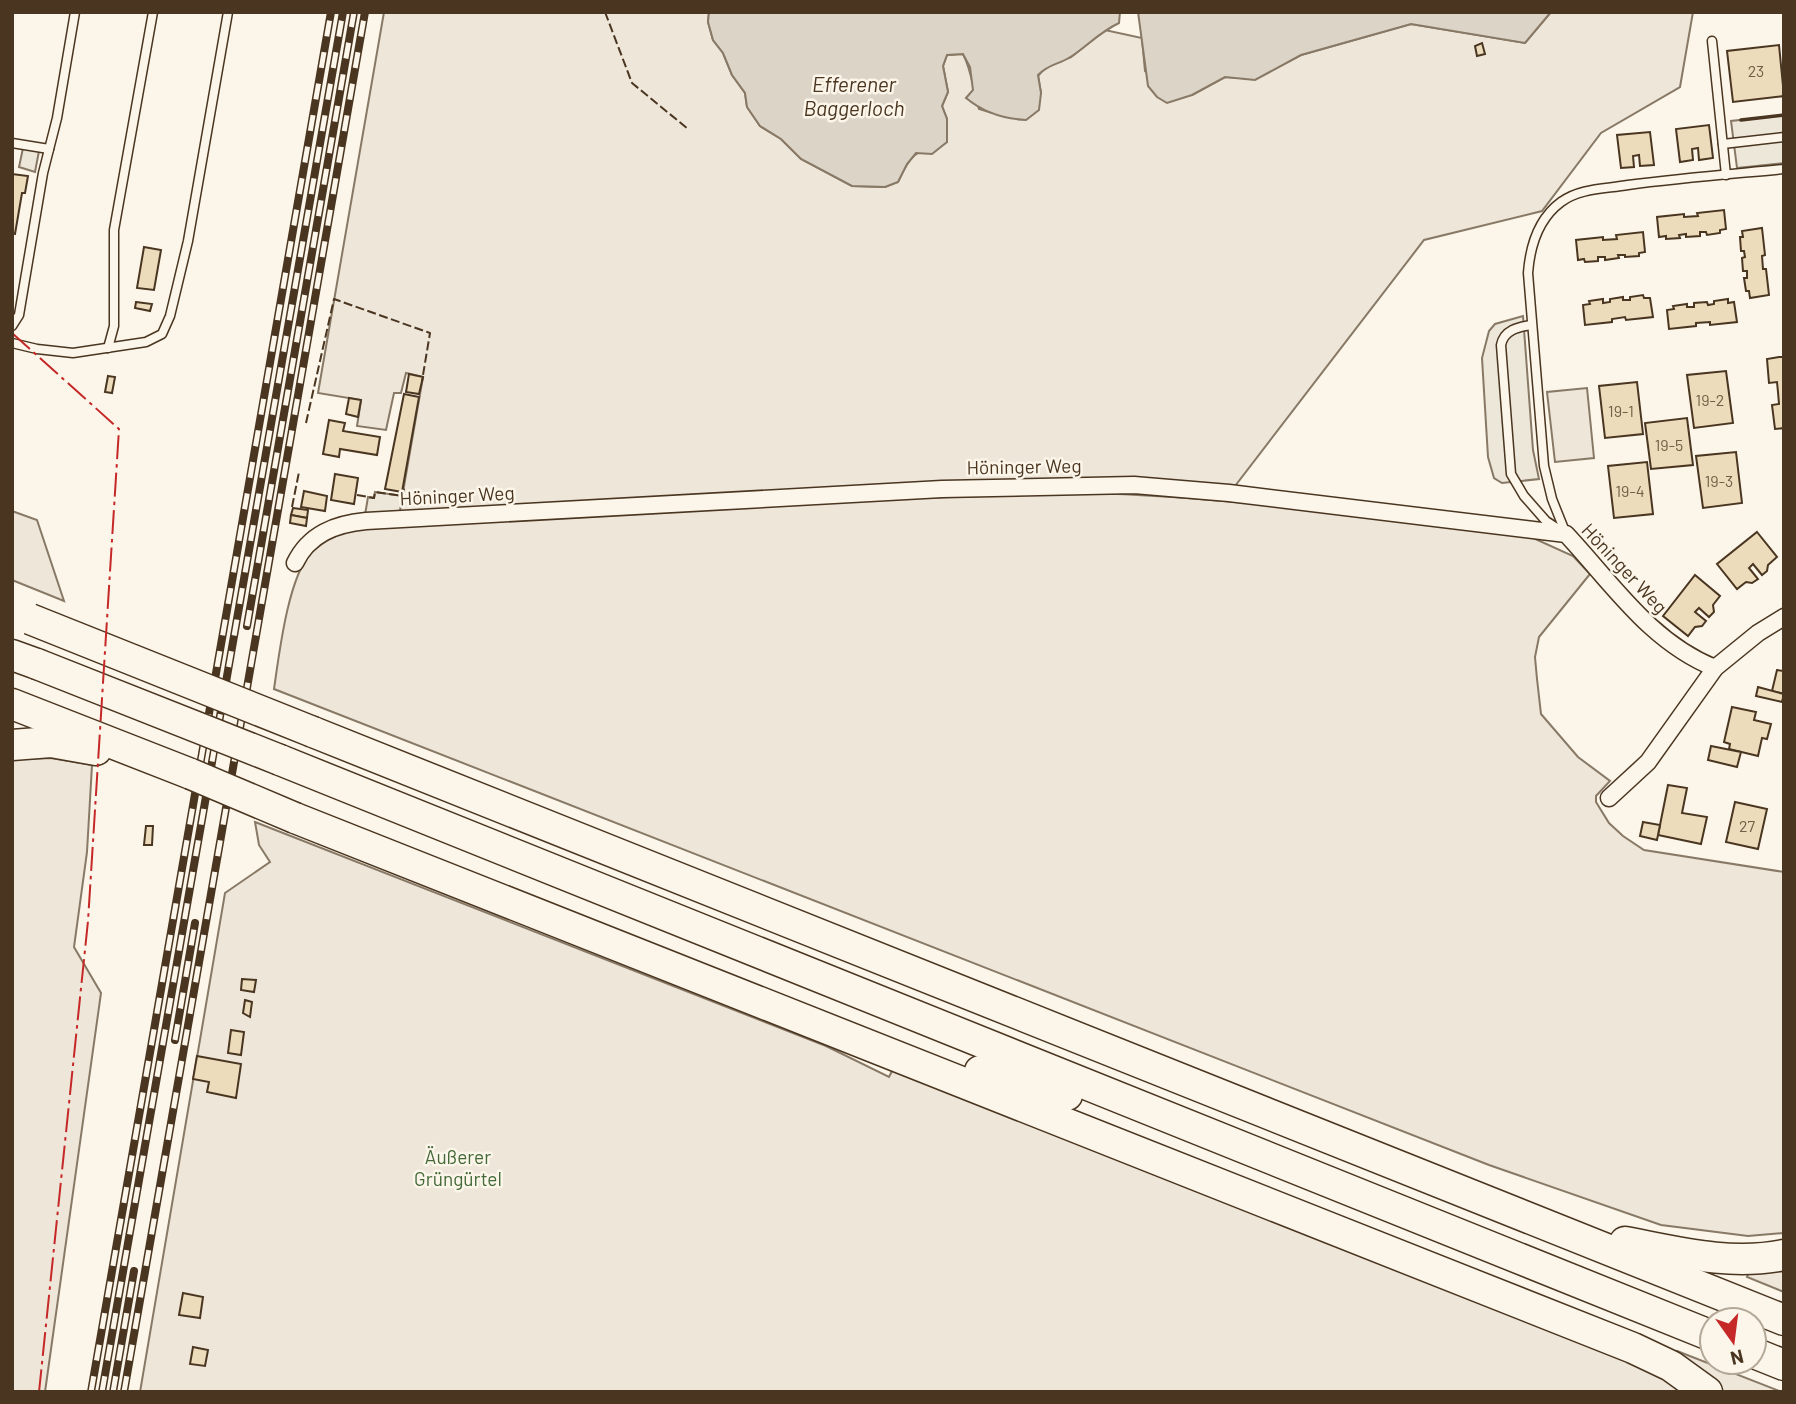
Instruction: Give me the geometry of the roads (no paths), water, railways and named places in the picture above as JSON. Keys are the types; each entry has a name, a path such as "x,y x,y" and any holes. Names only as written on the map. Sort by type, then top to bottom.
{"highway":[{"path":"21,616 1784,1320"},
{"path":"24,659 1698,1330"},
{"path":"12,704 1633,1348 1671,1366 1707,1392"},
{"path":"12,745 51,743 97,750 191,774"},
{"path":"835,1031 1195,1129"},
{"path":"1562,1230 1722,1260 1754,1260 1784,1255"}],"street":[{"name":"Höninger Weg","path":"295,563 300,552 321,534 333,527 357,522 778,497 1134,485 1229,493 1566,534 1657,634 1697,661 1715,668"},
{"path":"1609,798 1648,762 1715,668 1758,633 1784,617"}],"lane":[{"path":"12,326 19,315 75,12"},
{"path":"108,348 114,313 114,230 153,12"},
{"path":"12,343 64,353 146,342 162,334 170,317 188,241 228,12"},
{"path":"1712,41 1726,175"},
{"path":"1723,144 1784,137"},
{"path":"12,143 49,149"},
{"path":"1566,534 1552,499 1544,466 1531,325 1528,273 1530,252 1542,225 1560,203 1577,192 1784,169"},
{"path":"1531,325 1507,332 1503,337 1511,474 1524,496 1546,520 1566,534"}],"water":[{"name":"Efferener Baggerloch","path":"709,12 1120,12 1119,23 1072,56 1038,75 1041,93 1039,110 1026,120 994,114 966,98 973,90 970,67 963,54 947,55 943,66 948,92 942,106 947,119 947,142 932,154 916,153 898,182 885,187 852,186 801,159 781,139 760,126 747,107 745,93 713,40 708,22"},
{"path":"1138,12 1551,12 1525,43 1411,24 1301,55 1255,80 1225,77 1192,95 1167,103 1157,97 1148,86"}],"railway":[{"path":"91,1392 331,12"},
{"path":"102,1392 343,12"},
{"path":"247,626 354,12"},
{"path":"124,1392 365,12"},
{"path":"175,1040 195,923"},
{"path":"113,1392 134,1271"}],"park label":[{"name":"Äußerer Grüngürtel","path":"458,1167"}]}
